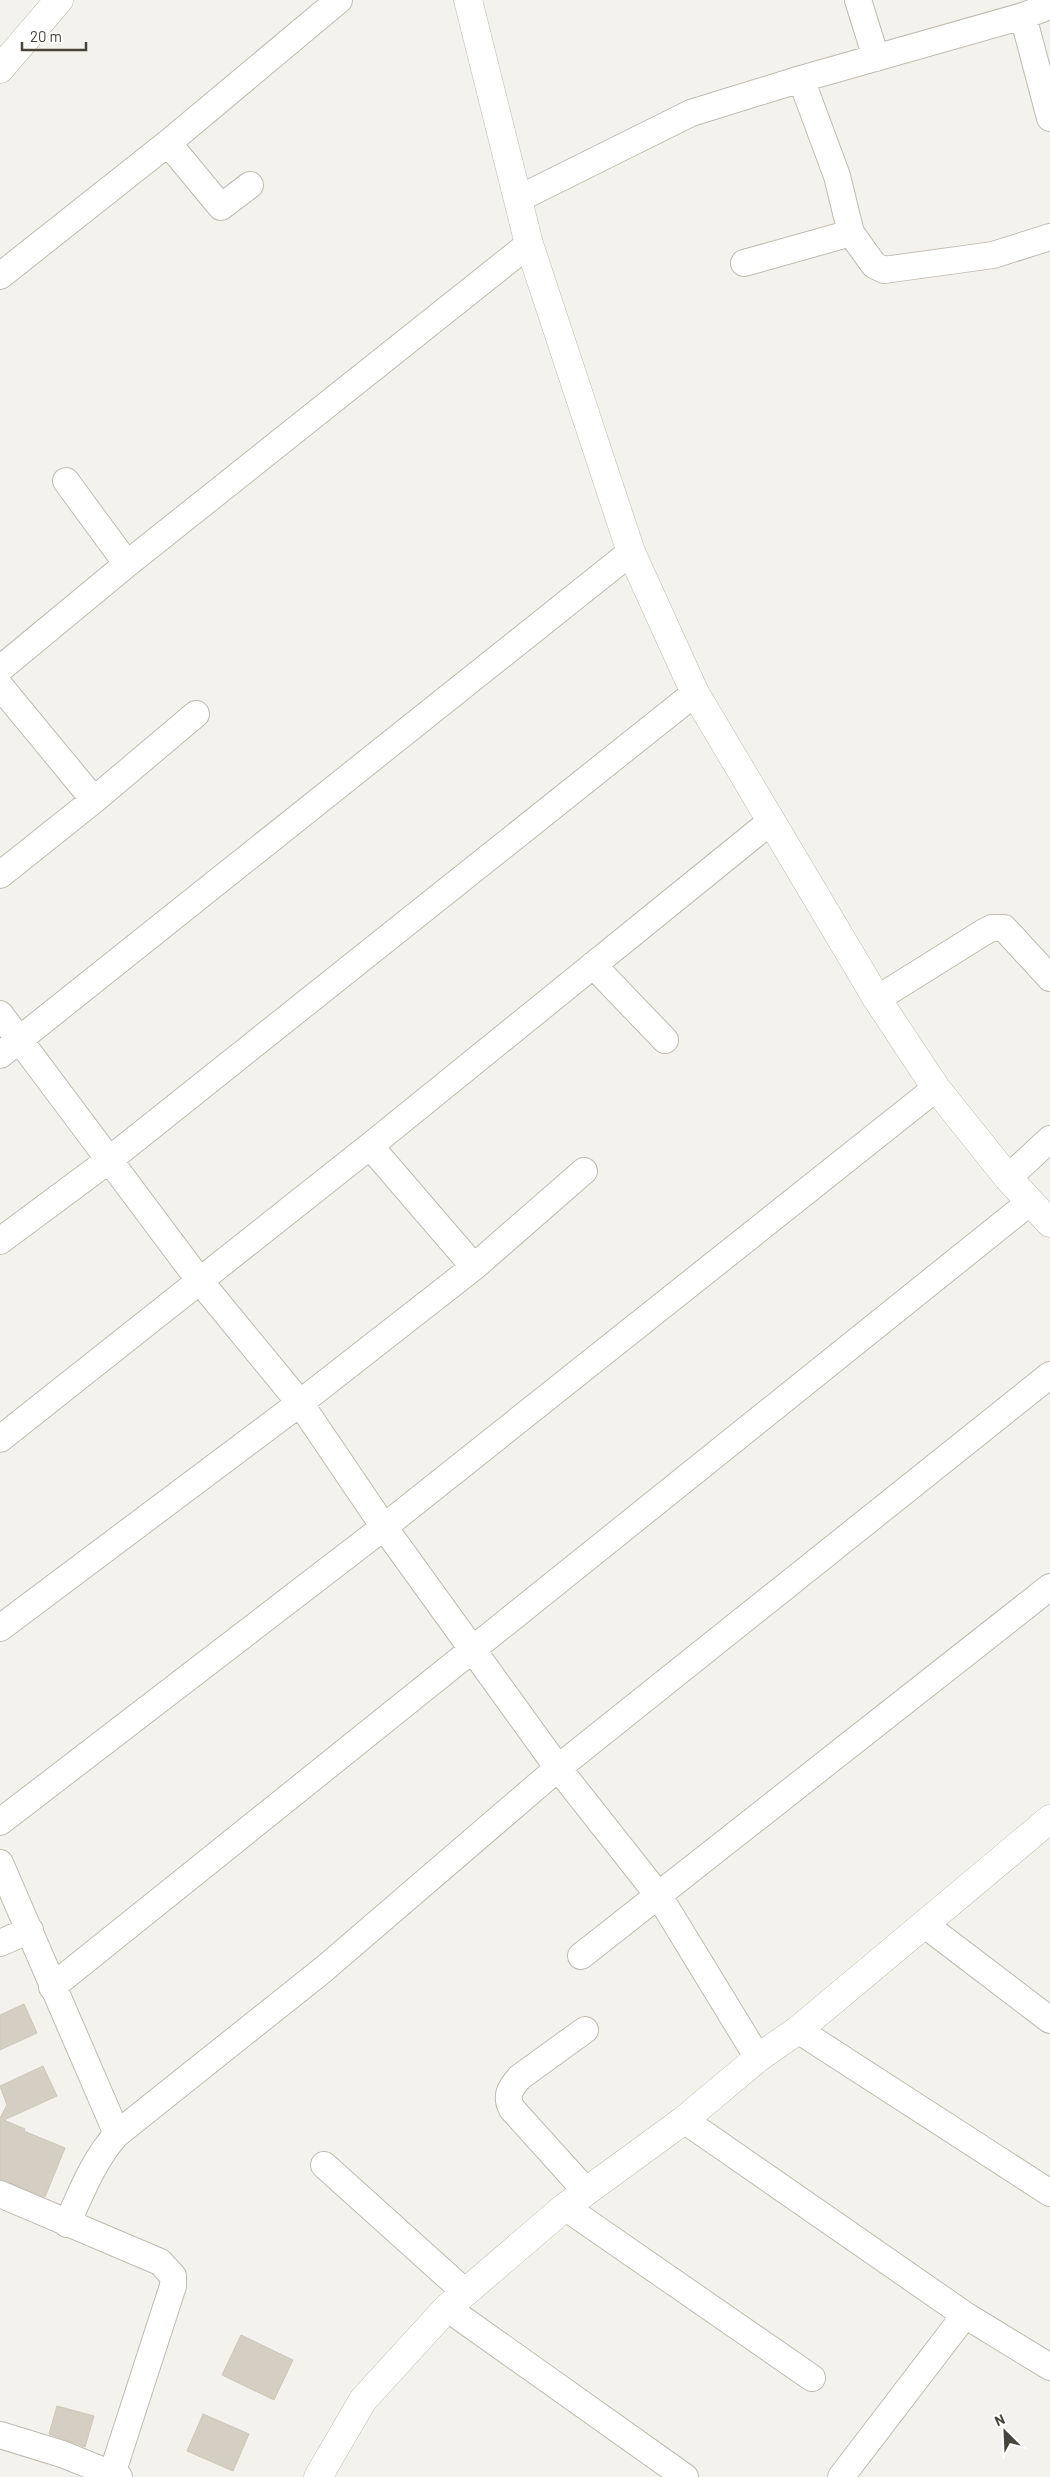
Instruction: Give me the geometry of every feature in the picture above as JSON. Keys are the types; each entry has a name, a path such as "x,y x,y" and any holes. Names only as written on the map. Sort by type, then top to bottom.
{"street":[{"path":"0,69 38,13 59,0"},
{"path":"0,276 168,142 340,0"},
{"path":"468,0 528,244 631,552 695,693 877,999 936,1088 1008,1178 1050,1222"},
{"path":"858,0 876,58"},
{"path":"518,199 691,113 801,78 1023,16 1050,6"},
{"path":"1023,16 1050,118"},
{"path":"801,78 837,176 851,233 874,265 884,270 993,255 1050,237"},
{"path":"168,142 222,207 250,185"},
{"path":"744,263 851,233"},
{"path":"4,656 127,564 528,244"},
{"path":"66,481 127,564"},
{"path":"10,1047 631,552"},
{"path":"0,686 94,800"},
{"path":"0,1241 109,1160 695,693"},
{"path":"0,875 94,800 196,714"},
{"path":"0,1439 370,1146 770,822"},
{"path":"877,999 984,932 998,927 1004,928 1050,978"},
{"path":"593,965 665,1040"},
{"path":"0,1014 10,1047 109,1160 199,1280 300,1403 384,1527 473,1651 558,1768 658,1896 758,2058"},
{"path":"0,1822 384,1527 936,1088"},
{"path":"1008,1178 1050,1139"},
{"path":"370,1146 474,1267"},
{"path":"0,1628 300,1403 474,1267 584,1171"},
{"path":"52,1987 1030,1202"},
{"path":"67,2224 105,2146 117,2134 324,1969 558,1768 1050,1375"},
{"path":"581,1956 1050,1587"},
{"path":"318,2477 363,2400 456,2300 564,2207 684,2120 758,2058 798,2030 1050,1818"},
{"path":"0,1862 30,1930 52,1987 117,2134"},
{"path":"924,1924 1050,2020"},
{"path":"0,1942 30,1930"},
{"path":"585,2030 520,2077 511,2087 508,2095 512,2109 586,2191"},
{"path":"798,2030 1050,2193"},
{"path":"684,2120 965,2315 1050,2367"},
{"path":"324,2165 456,2300 685,2477"},
{"path":"0,2194 160,2262 173,2276 174,2286 116,2476 59,2466 0,2435"},
{"path":"564,2207 812,2378"},
{"path":"841,2477 965,2315"}],"building":[{"path":"24,2004 37,2033 0,2050 0,2015"},
{"path":"43,2066 57,2096 4,2120 25,2129 24,2131 65,2148 45,2197 0,2179 0,2118 7,2105 0,2086"},
{"path":"241,2335 293,2360 274,2400 222,2375"},
{"path":"57,2406 94,2416 85,2447 49,2434"},
{"path":"203,2414 249,2434 233,2471 187,2451"}]}
